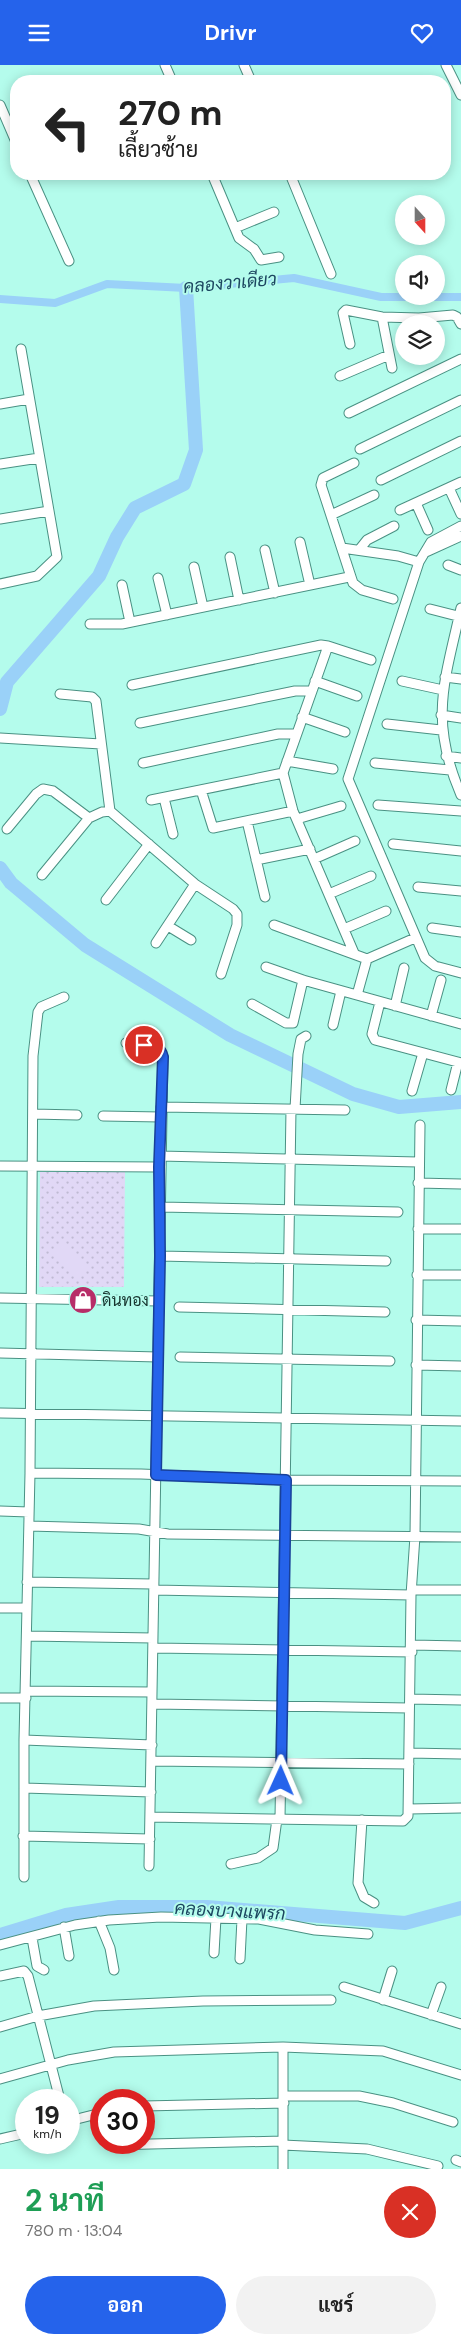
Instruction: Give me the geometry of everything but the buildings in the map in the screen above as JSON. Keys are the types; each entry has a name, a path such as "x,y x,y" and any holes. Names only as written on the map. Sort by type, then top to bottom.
{"street":[{"path":"446,65 461,95"},
{"path":"0,105 10,129"},
{"path":"33,180 69,261"},
{"path":"215,180 239,237 254,249 261,260 279,257"},
{"path":"293,180 332,274"},
{"path":"235,228 274,212"},
{"path":"350,344 344,311 395,318"},
{"path":"445,316 453,315 457,317 461,324"},
{"path":"382,317 392,368"},
{"path":"0,584 37,576 57,557 21,349"},
{"path":"340,376 389,355"},
{"path":"349,413 461,359"},
{"path":"0,404 29,399"},
{"path":"360,449 461,400"},
{"path":"381,479 461,441"},
{"path":"0,464 39,458"},
{"path":"354,463 324,478 321,482 349,577 356,587 393,599"},
{"path":"400,510 461,482"},
{"path":"449,488 461,514"},
{"path":"331,515 374,495"},
{"path":"416,503 428,530"},
{"path":"0,519 49,511"},
{"path":"359,550 367,540 394,526"},
{"path":"461,526 437,537 431,542 419,562 348,779 415,938 429,963 461,973"},
{"path":"426,552 461,536"},
{"path":"300,542 310,585"},
{"path":"342,548 398,555 419,562"},
{"path":"265,550 275,593"},
{"path":"230,557 240,600"},
{"path":"448,565 461,570"},
{"path":"194,567 204,607"},
{"path":"90,623 116,625 349,577"},
{"path":"158,578 167,615"},
{"path":"122,585 130,622"},
{"path":"430,609 460,614 445,677 441,730 450,770 461,795"},
{"path":"132,685 321,645 371,660"},
{"path":"328,646 283,773 295,815 354,953"},
{"path":"445,677 461,679"},
{"path":"315,681 357,696"},
{"path":"402,681 443,690"},
{"path":"140,723 295,691 311,691"},
{"path":"60,694 92,697 96,701 110,811 195,884 233,909 237,914 237,925 221,974"},
{"path":"441,715 461,718"},
{"path":"302,717 344,732"},
{"path":"388,725 441,730"},
{"path":"143,763 278,734 296,734"},
{"path":"0,738 101,743"},
{"path":"446,756 461,758"},
{"path":"287,761 333,769"},
{"path":"375,763 450,770"},
{"path":"151,800 283,773"},
{"path":"7,829 36,794 43,789 53,791 89,818"},
{"path":"201,790 213,828 341,806"},
{"path":"164,798 173,834"},
{"path":"378,805 461,811"},
{"path":"42,875 89,818 102,812 110,811"},
{"path":"247,821 265,897"},
{"path":"314,859 355,841"},
{"path":"393,844 461,851"},
{"path":"106,900 149,845"},
{"path":"256,860 310,849"},
{"path":"329,894 371,876"},
{"path":"156,943 195,884"},
{"path":"418,887 461,891"},
{"path":"344,929 386,911"},
{"path":"274,925 367,959 415,938"},
{"path":"168,926 191,940"},
{"path":"432,928 461,932"},
{"path":"357,995 367,959"},
{"path":"266,967 303,980 461,1024"},
{"path":"394,1006 404,968"},
{"path":"252,1004 286,1023 292,1023 303,980"},
{"path":"431,1015 440,980"},
{"path":"332,1025 341,991"},
{"path":"24,1877 24,1740 31,1413 33,1056 36,1018 42,1007 64,997"},
{"path":"380,1002 372,1033 373,1038 460,1063 450,1090"},
{"path":"232,1864 258,1858 271,1851 275,1844 278,1819 281,1762 290,1259 290,1158 298,1055 300,1041 306,1036"},
{"path":"126,1043 155,1046 162,1054 149,1866"},
{"path":"412,1091 424,1053"},
{"path":"103,1116 161,1112 293,1109 345,1111"},
{"path":"33,1114 77,1115"},
{"path":"150,1817 403,1821 408,1818 412,1593 415,1536 416,1320 420,1125"},
{"path":"160,1156 418,1162"},
{"path":"0,1167 159,1167"},
{"path":"418,1183 461,1184"},
{"path":"161,1207 290,1208 398,1212"},
{"path":"418,1229 461,1229"},
{"path":"160,1256 386,1261"},
{"path":"417,1275 461,1275"},
{"path":"0,1298 159,1301"},
{"path":"179,1307 385,1312"},
{"path":"416,1320 461,1321"},
{"path":"0,1353 158,1357"},
{"path":"180,1357 390,1361"},
{"path":"416,1365 461,1366"},
{"path":"0,1413 461,1421"},
{"path":"30,1473 286,1480 461,1481"},
{"path":"0,1511 29,1512"},
{"path":"29,1526 139,1529 154,1533 461,1537"},
{"path":"27,1582 284,1593 412,1593 461,1590"},
{"path":"0,1608 27,1608"},
{"path":"27,1636 282,1650 412,1648 461,1645"},
{"path":"0,1698 26,1694 152,1692"},
{"path":"153,1704 281,1706 410,1704 461,1700"},
{"path":"24,1740 152,1745"},
{"path":"410,1753 461,1754"},
{"path":"152,1761 409,1764"},
{"path":"24,1788 151,1792"},
{"path":"409,1809 461,1808"},
{"path":"362,1820 358,1883 364,1897 374,1903"},
{"path":"23,1835 150,1839"},
{"path":"0,1945 32,1938 64,1927 99,1921 161,1917 259,1919 315,1930 368,1934"},
{"path":"214,1953 216,1918"},
{"path":"240,1959 242,1919"},
{"path":"99,1921 110,1948 114,1970"},
{"path":"64,1927 69,1956"},
{"path":"32,1938 35,1962 37,1966 44,1969"},
{"path":"0,1976 20,1970 26,1973 57,2089"},
{"path":"383,2000 392,1971"},
{"path":"344,1987 461,2024"},
{"path":"431,2015 441,1987"},
{"path":"0,2027 38,2016 94,2006 141,2003 331,2000"},
{"path":"283,2047 283,2169"},
{"path":"0,2079 91,2055 114,2052 283,2047 383,2051 461,2075"},
{"path":"155,2105 358,2096 393,2103 453,2121"},
{"path":"0,2139 15,2136"},
{"path":"155,2144 283,2143 367,2149 438,2166"}],"shaded area":[{"path":"40,1172 125,1172 124,1287 39,1287"},
{"path":"64,1241 88,1266 76,1277 52,1252"}],"waterway":[{"name":"คลองวาเดียว","path":"0,299 55,303 107,284 186,288 294,278 381,297 461,297"},
{"path":"0,709 7,682 99,576 117,537 135,508 184,484 196,450 186,288"},
{"path":"0,868 11,883 85,945 230,1035 353,1094 399,1107 461,1102"},
{"name":"คลองบางแพรก","path":"0,1935 66,1915 119,1907 207,1907 405,1923 461,1908"}],"place":[{"name":"ดินทอง","path":"83,1300"}],"route":[{"path":"144,1045 155,1046 163,1057 159,1167 161,1207 156,1475 286,1480 281,1781"}]}
